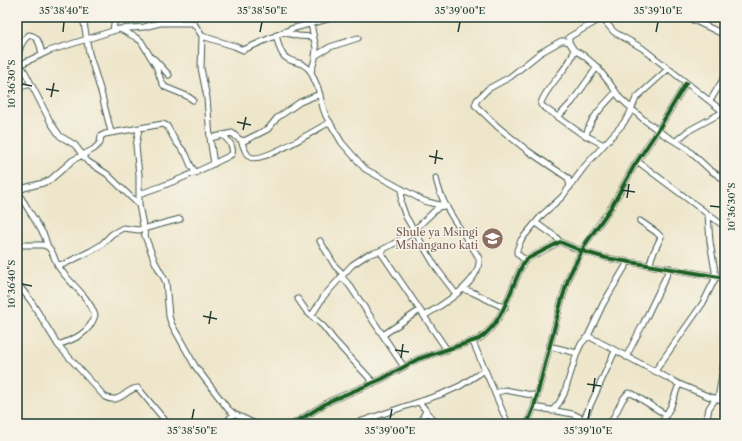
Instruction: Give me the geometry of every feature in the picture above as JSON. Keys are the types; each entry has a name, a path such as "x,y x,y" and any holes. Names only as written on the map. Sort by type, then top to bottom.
{"street":[{"path":"83,17 89,53 111,132"},
{"path":"115,17 116,30"},
{"path":"202,36 243,50 283,32 335,17"},
{"path":"687,17 725,35"},
{"path":"676,141 688,132 724,113 642,48 614,32 603,18 568,38 574,50 583,55 597,67 620,98 643,119 693,153 710,170 725,180"},
{"path":"18,65 42,54 116,30 144,27 160,23 192,23 202,36 201,59 214,164"},
{"path":"311,24 316,48 311,72"},
{"path":"116,30 139,39 156,66 165,87 193,100"},
{"path":"283,32 298,36 313,37"},
{"path":"42,54 38,39 35,36 29,35 22,43 18,51 18,65 31,84 54,129 60,136 75,145 93,165 107,174 139,205"},
{"path":"276,35 282,53 285,57 303,64 311,72 320,94 322,108 342,143 365,168 424,201 444,205"},
{"path":"315,56 330,47 358,38"},
{"path":"569,42 561,42 536,56 510,77 488,90 477,100 476,105 498,127 528,151 568,178 570,187"},
{"path":"574,50 573,56 541,101 541,105 586,136 604,145"},
{"path":"148,55 154,59 169,75"},
{"path":"558,117 572,102 597,67"},
{"path":"526,260 518,256 517,250 521,240 542,215 562,197 629,115 636,98 668,69"},
{"path":"710,101 725,76"},
{"path":"527,424 534,407 549,346 570,276 594,231 612,206 637,161 658,130 686,83"},
{"path":"17,88 31,84"},
{"path":"586,136 587,130 591,123 602,107 616,92"},
{"path":"241,140 244,141 266,130 277,118 296,105 320,94"},
{"path":"210,138 233,133 241,140 251,157 261,158 276,152 330,122"},
{"path":"58,345 75,339 83,334 89,328 95,315 93,309 84,296 57,264 44,236 17,192 24,188 50,180 73,160 98,146 101,136 111,132 166,124 176,142 186,154 196,173"},
{"path":"139,129 136,150 138,161 139,205 144,229 155,262 166,282 169,316 188,356 202,378 228,409 234,414 256,424"},
{"path":"139,194 196,173 232,154 233,151 230,142 222,135"},
{"path":"637,161 725,227"},
{"path":"424,316 456,294 478,269 480,264 479,258 444,205 436,178"},
{"path":"402,189 400,197 402,208 437,269 456,294"},
{"path":"312,316 324,296 352,265 359,260 408,236 444,205"},
{"path":"655,371 696,314 716,277 709,236 708,215"},
{"path":"57,264 64,264 91,251 125,228 139,230 180,219"},
{"path":"640,221 661,237 650,264"},
{"path":"536,223 556,237 560,242 582,251 606,258 650,264 725,278"},
{"path":"320,241 335,266 404,367"},
{"path":"293,424 330,401 374,383 418,359 474,342 485,336 505,308 519,273 526,260 560,242"},
{"path":"17,245 29,244 48,246"},
{"path":"380,251 447,350"},
{"path":"552,411 564,394 577,353 584,339 588,336 603,304 628,262"},
{"path":"626,357 670,268"},
{"path":"17,283 31,301 58,345 105,397 115,399 135,388 138,388 168,424"},
{"path":"462,288 505,308"},
{"path":"298,299 374,383"},
{"path":"383,335 420,310"},
{"path":"588,336 679,384 725,401"},
{"path":"474,342 484,370 508,424"},
{"path":"549,346 577,353"},
{"path":"584,419 615,351"},
{"path":"706,424 709,408 717,399 725,356"},
{"path":"352,424 436,397 460,386 484,370"},
{"path":"661,424 679,384"},
{"path":"495,393 505,390 537,396"},
{"path":"610,424 623,399 628,393 633,394 666,415"},
{"path":"419,402 437,424"},
{"path":"534,407 572,414 593,424"},
{"path":"419,424 426,411"},
{"path":"203,424 224,424 234,414"}],"cycle path":[{"path":"527,424 534,407 569,276 586,243 612,206 634,166 658,130 686,83"},
{"path":"293,424 330,401 382,379 418,359 479,339 488,332 501,314 524,262 560,242 582,251 606,258 725,278"}],"place":[{"name":"Shule ya Msingi Mshangano kati","path":"493,238"}]}
